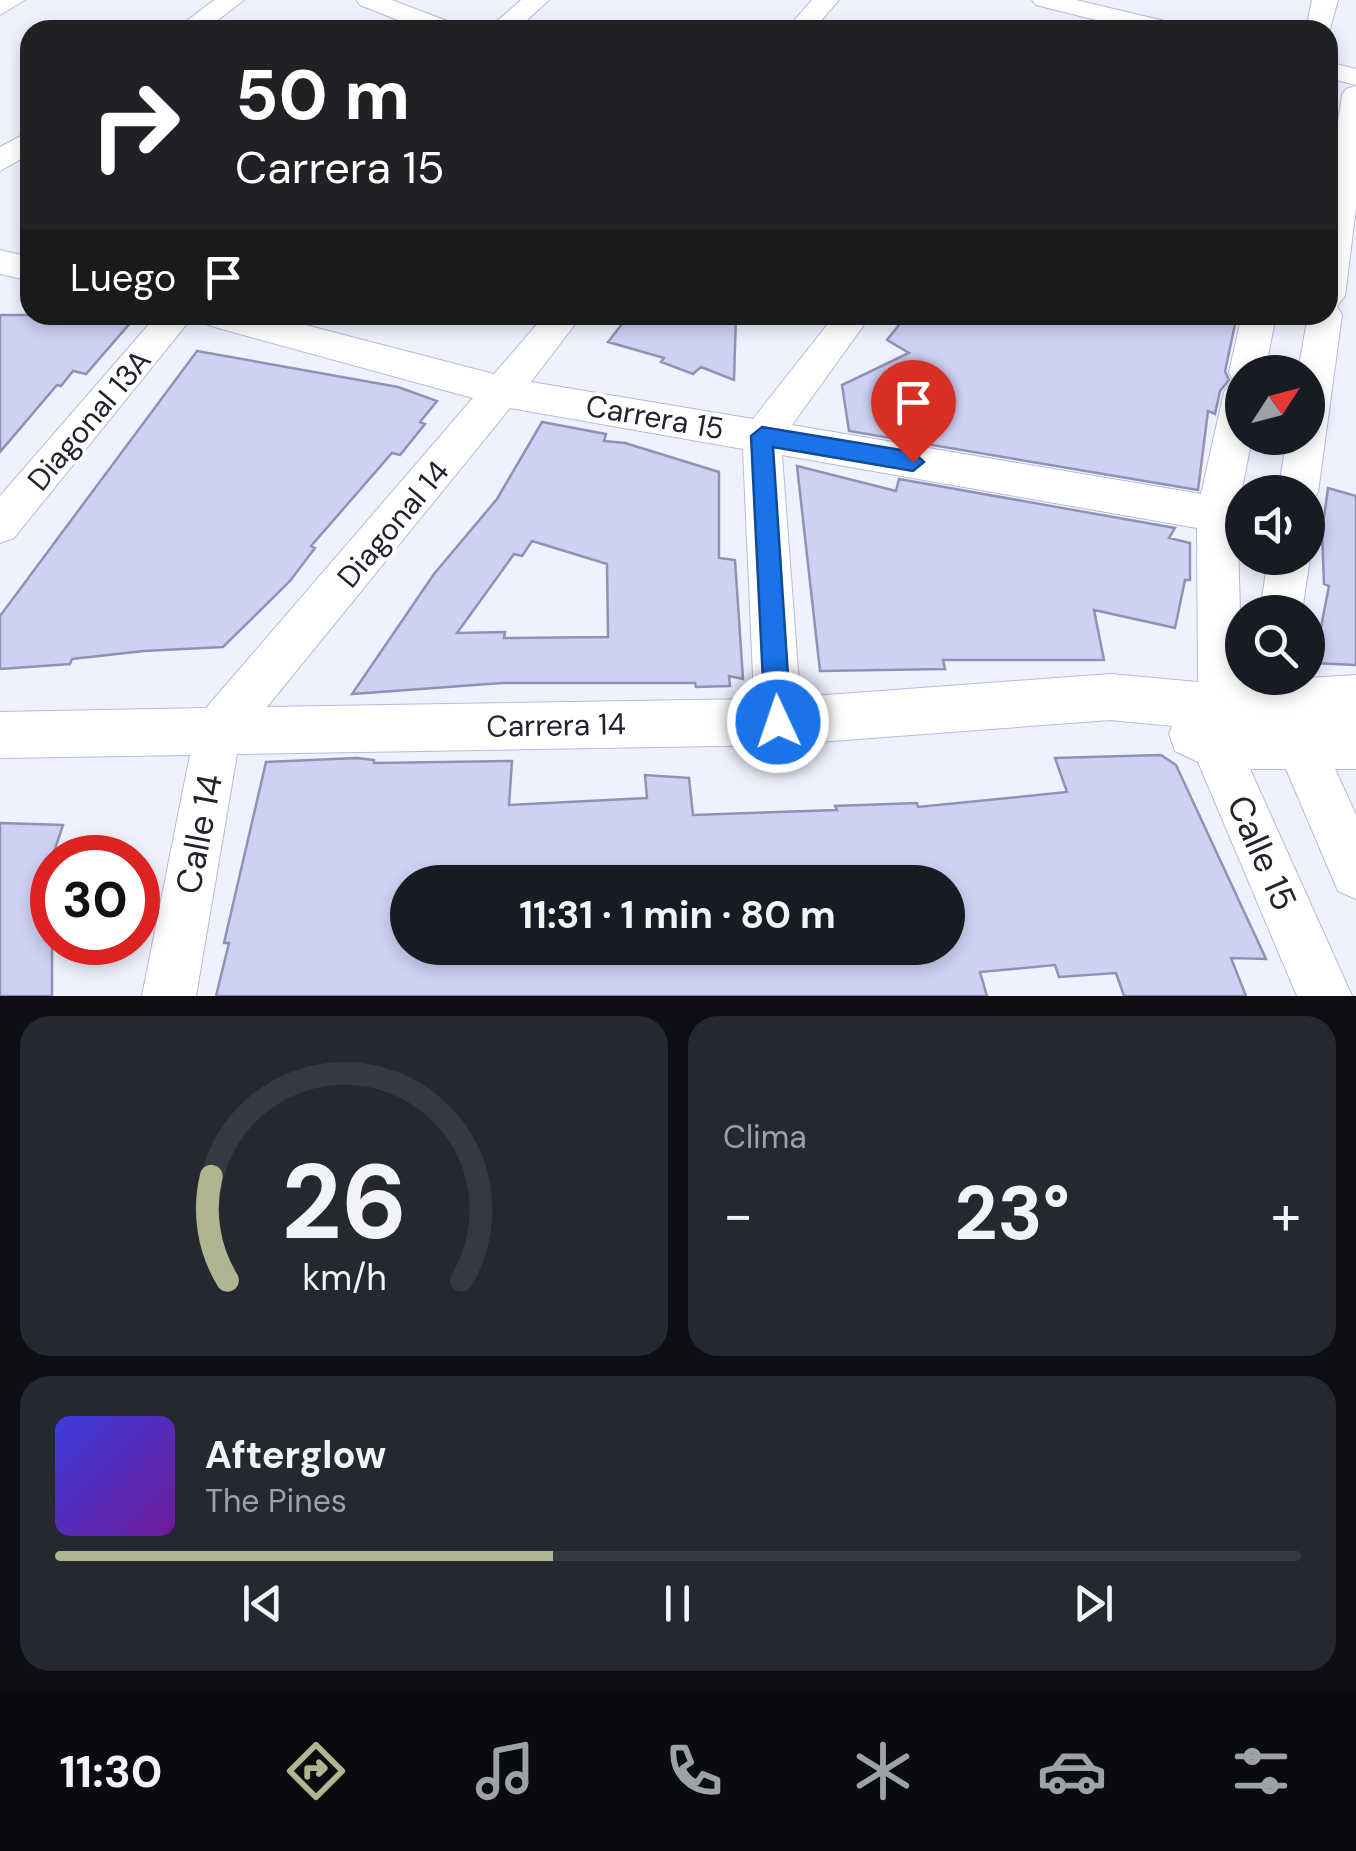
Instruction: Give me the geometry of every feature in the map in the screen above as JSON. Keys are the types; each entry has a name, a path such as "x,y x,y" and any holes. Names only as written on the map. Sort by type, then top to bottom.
{"street":[{"path":"0,7 12,0"},
{"path":"202,20 231,0"},
{"path":"368,0 420,20"},
{"path":"512,20 536,0"},
{"path":"808,20 826,0"},
{"path":"1045,0 1080,13 1116,20"},
{"path":"1338,249 1350,192 1356,95"},
{"name":"Diagonal 13A","path":"0,524 169,325"},
{"name":"Carrera 15","path":"255,325 504,392 1216,514"},
{"name":"Diagonal 14","path":"218,730 557,325"},
{"path":"778,722 762,436 846,325"},
{"path":"1251,355 1257,325"},
{"path":"1319,355 1324,325"},
{"path":"1218,726 1216,514 1229,455"},
{"name":"Carrera 14","path":"0,735 778,722 1110,696 1218,726 1356,698"},
{"path":"1288,709 1356,873"},
{"name":"Carrera 14","path":"1288,709 1356,745"},
{"name":"Calle 15","path":"1218,726 1324,996"},
{"name":"Calle 14","path":"169,996 218,730"}],"building":[{"path":"0,315 20,315 20,325 128,325 86,374 73,371 61,386 57,385 0,452"},
{"path":"621,325 736,325 734,380 701,367 693,374 661,362 664,358 608,342"},
{"path":"899,325 1235,325 1228,355 1225,355 1225,385 1215,414 1208,411 1198,490 849,431 842,385 909,353 887,340"},
{"path":"197,351 398,387 437,401 420,422 425,424 400,455 392,453 311,546 315,548 290,581 223,647 144,651 72,659 70,664 0,669 0,616"},
{"path":"542,422 606,434 604,441 625,443 719,472 719,558 735,560 743,679 729,676 730,686 502,683 352,694 434,574 497,499","holes":["532,541 607,564 608,637 504,638 505,632 457,633 514,554 522,556"]},
{"path":"797,466 896,491 899,479 1175,528 1169,538 1190,543 1190,580 1185,580 1175,628 1094,610 1104,660 943,660 945,669 820,671"},
{"path":"1328,488 1356,496 1356,665 1325,664 1329,586 1324,584"},
{"path":"1161,755 1176,765 1266,959 1231,958 1246,996 1124,996 1116,973 1059,977 1055,965 980,972 987,996 216,996 229,943 224,943 266,762 357,758 374,763 512,761 509,805 647,798 645,775 689,778 693,815 917,803 918,807 1067,792 1055,758"},
{"path":"0,823 63,825 60,835 30,835 30,965 52,965 52,996 0,996"}],"route":[{"path":"778,722 762,436 913,462"}]}
